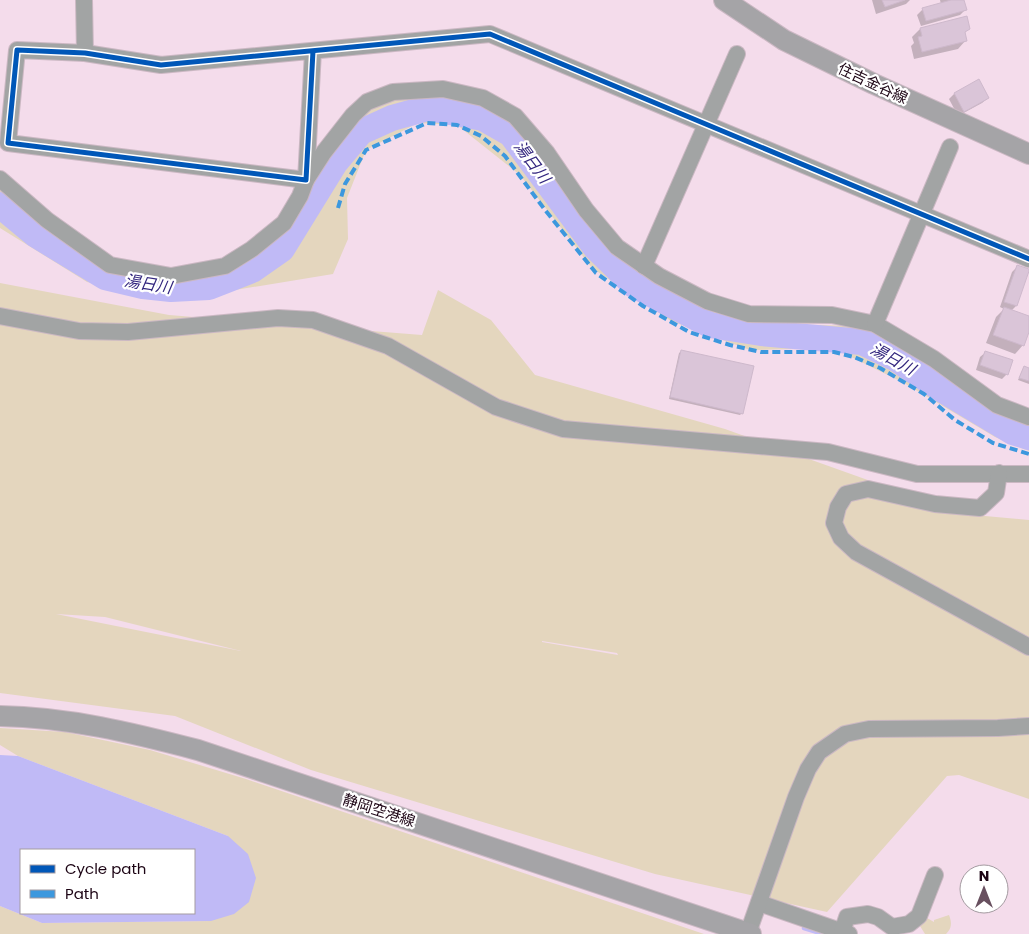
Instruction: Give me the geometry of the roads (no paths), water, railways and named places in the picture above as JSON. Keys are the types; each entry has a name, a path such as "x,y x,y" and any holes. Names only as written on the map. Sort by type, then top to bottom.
{"main road":[{"name":"住吉金谷線","path":"724,0 784,40 874,84 1029,154"},
{"name":"静岡空港線","path":"0,716 25,716 74,722 131,732 198,750 750,934"}],"street":[{"path":"84,0 85,53"},
{"path":"306,180 8,143 17,50 85,53 160,65 490,34 1029,259"},
{"path":"306,180 312,51"},
{"path":"644,266 737,54"},
{"path":"0,179 47,220 110,265 171,276 225,266 252,249 284,223 300,196 306,180 324,152 353,115 367,102 393,92 444,89 483,98 515,116 547,153 586,210 617,247 659,276 708,301 749,314 832,315 875,324 934,358 997,405 1029,417"},
{"path":"875,324 923,215 950,147"},
{"path":"0,316 80,331 128,332 278,318 313,320 388,346 496,407 563,429 828,452 917,474 1029,474"},
{"path":"999,473 996,493 980,508 935,504 868,489 846,494 838,507 834,523 841,538 856,552 1029,647"},
{"path":"750,934 759,903 808,768 819,752 844,734 869,729 1029,726"},
{"path":"759,903 845,933 847,917 854,915 874,915 892,927 909,924 919,916 935,875"}],"waterway":[{"name":"湯日川","path":"0,205 36,235 105,277 143,286 171,289 209,287 252,270 282,249 335,163 361,132 392,118 428,108 483,118 511,134 596,248 634,285 710,325 761,333 862,342 895,358 938,387 1013,432 1029,437"},
{"path":"804,928 823,934"}]}
